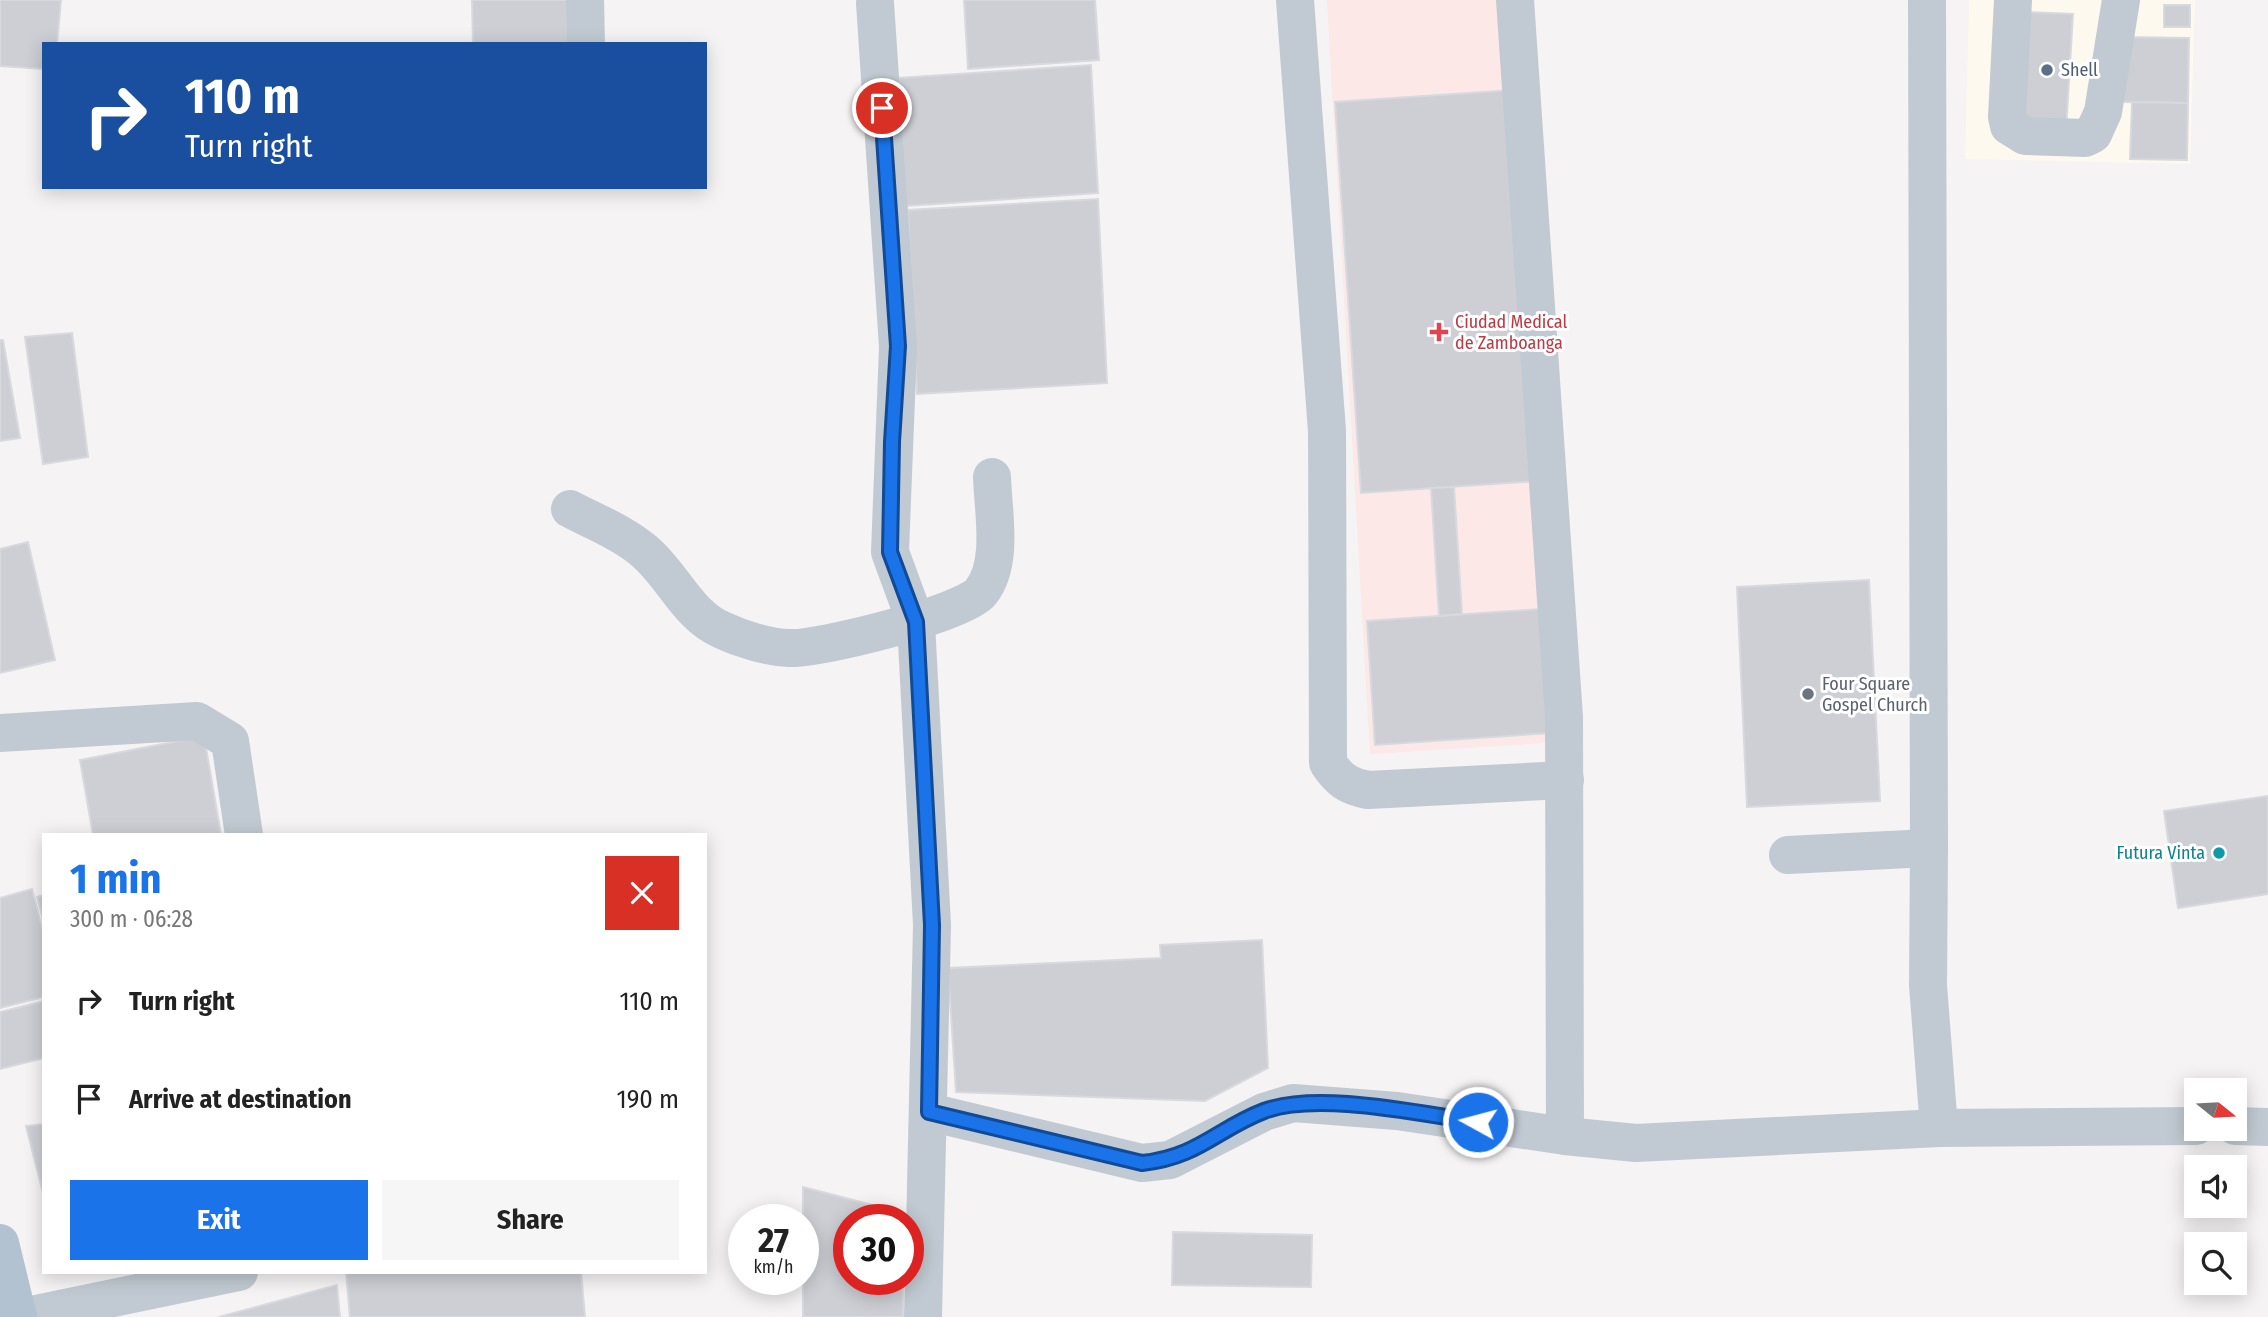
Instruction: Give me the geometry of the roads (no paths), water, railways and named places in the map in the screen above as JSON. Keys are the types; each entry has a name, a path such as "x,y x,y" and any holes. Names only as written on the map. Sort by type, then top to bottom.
{"main road":[{"path":"0,1243 19,1317"}],"street":[{"path":"585,0 586,42"},
{"path":"1295,0 1326,431 1328,763 1337,777 1350,786 1368,790 1565,780"},
{"path":"1515,0 1564,717 1565,1136"},
{"path":"1927,0 1928,985 1939,1128"},
{"path":"2013,0 2007,117 2010,126 2025,136 2085,138 2093,134 2103,112 2121,0"},
{"path":"875,2 898,346 892,442 890,552 916,622 932,925 923,1317"},
{"path":"570,509 644,550 696,612 719,629 744,639 790,649 916,622 963,606 981,594 994,558 992,477"},
{"path":"0,733 197,721 230,741 244,833"},
{"path":"1788,855 1929,848"},
{"path":"929,1112 1142,1163 1170,1160 1264,1112 1293,1103 1410,1113 1565,1136 1636,1143 1939,1128 2184,1126"},
{"path":"2247,1126 2268,1127"},
{"path":"19,1317 229,1274"}],"place":[{"name":"Shell","path":"2047,70"},
{"name":"Ciudad Medical de Zamboanga","path":"1439,332"},
{"name":"Four Square Gospel Church","path":"1808,694"},
{"name":"Futura Vinta","path":"2219,853"}]}
